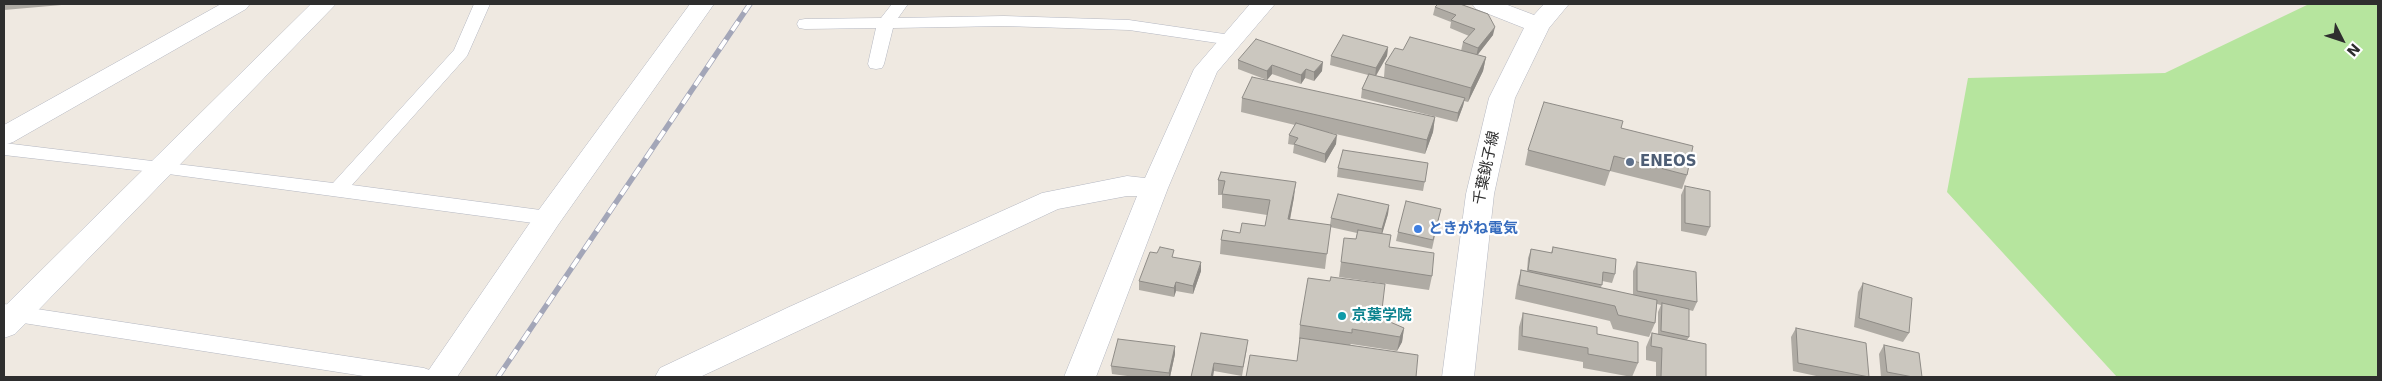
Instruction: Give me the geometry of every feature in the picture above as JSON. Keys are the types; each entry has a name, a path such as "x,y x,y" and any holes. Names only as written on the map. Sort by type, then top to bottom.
{"street":[{"path":"4,136 238,4"},
{"path":"8,317 324,4"},
{"path":"440,377 548,218 702,4"},
{"path":"1080,377 1154,188 1206,68 1263,4"},
{"path":"1484,4 1538,25"},
{"name":"千葉銚子線","path":"1458,377 1480,194 1499,107 1538,25 1557,4"},
{"path":"671,377 800,315 1052,200 1127,186 1154,188"}],"lane":[{"path":"337,190 461,52 482,4"},
{"path":"876,64 886,22 900,4"},
{"path":"805,24 1004,21 1129,25 1231,40"},
{"path":"4,149 161,167 548,218"},
{"path":"8,317 424,377"}],"green space":[{"path":"2309,4 2378,4 2378,377 2117,377 1947,192 1968,78 2165,73"}],"building":[{"path":"1438,4 1460,4 1488,14 1495,27 1478,48 1463,42 1475,29 1451,20 1456,15 1435,7"},
{"path":"1343,35 1388,47 1376,68 1331,56"},
{"path":"1410,37 1486,57 1471,88 1385,64 1395,48 1403,50"},
{"path":"1256,39 1323,62 1314,72 1306,69 1301,75 1272,65 1267,71 1238,60"},
{"path":"1369,74 1465,98 1458,113 1362,89"},
{"path":"1252,77 1435,117 1427,140 1242,98"},
{"path":"1544,102 1623,121 1621,128 1693,146 1687,175 1614,156 1610,171 1528,150"},
{"path":"1296,123 1337,135 1325,154 1294,144 1298,138 1289,135"},
{"path":"1343,150 1428,163 1425,182 1338,168"},
{"path":"1221,172 1296,182 1288,219 1331,225 1327,254 1221,240 1223,230 1240,233 1242,223 1265,226 1270,200 1222,194 1225,181 1218,180"},
{"path":"1685,186 1710,191 1710,227 1685,223"},
{"path":"1338,194 1389,205 1382,229 1331,218"},
{"name":"ときがね電気","path":"1406,201 1441,209 1433,240 1398,232"},
{"path":"1358,230 1391,235 1389,247 1434,253 1432,276 1341,262 1344,238 1356,239"},
{"path":"1160,247 1174,250 1172,257 1201,262 1193,286 1176,282 1174,288 1139,281 1150,252 1157,253"},
{"path":"1553,247 1616,259 1615,274 1603,272 1602,285 1528,270 1531,249 1552,253"},
{"path":"1637,262 1696,272 1697,302 1637,291"},
{"path":"1521,270 1657,300 1655,323 1618,315 1615,306 1519,285"},
{"name":"京葉学院","path":"1331,277 1385,284 1381,318 1404,328 1400,337 1352,329 1352,333 1300,325 1308,278 1330,281"},
{"path":"1863,283 1912,298 1909,333 1859,318"},
{"path":"1662,303 1689,309 1689,337 1661,331"},
{"path":"1523,313 1597,327 1597,334 1638,342 1638,363 1588,354 1588,348 1522,336"},
{"path":"1796,328 1866,343 1869,377 1798,363"},
{"path":"1201,333 1248,340 1243,367 1214,363 1211,377 1191,377"},
{"path":"1652,333 1706,344 1706,377 1661,377 1662,348 1651,346"},
{"path":"1300,338 1418,355 1416,377 1246,377 1250,355 1297,361"},
{"path":"1118,339 1175,346 1169,373 1111,366"},
{"path":"1884,345 1919,353 1922,377 1887,372"}],"railway":[{"path":"498,377 750,4"}],"place":[{"name":"ENEOS","path":"1630,162"},
{"name":"ときがね電気","path":"1418,229"},
{"name":"京葉学院","path":"1342,316"}]}
